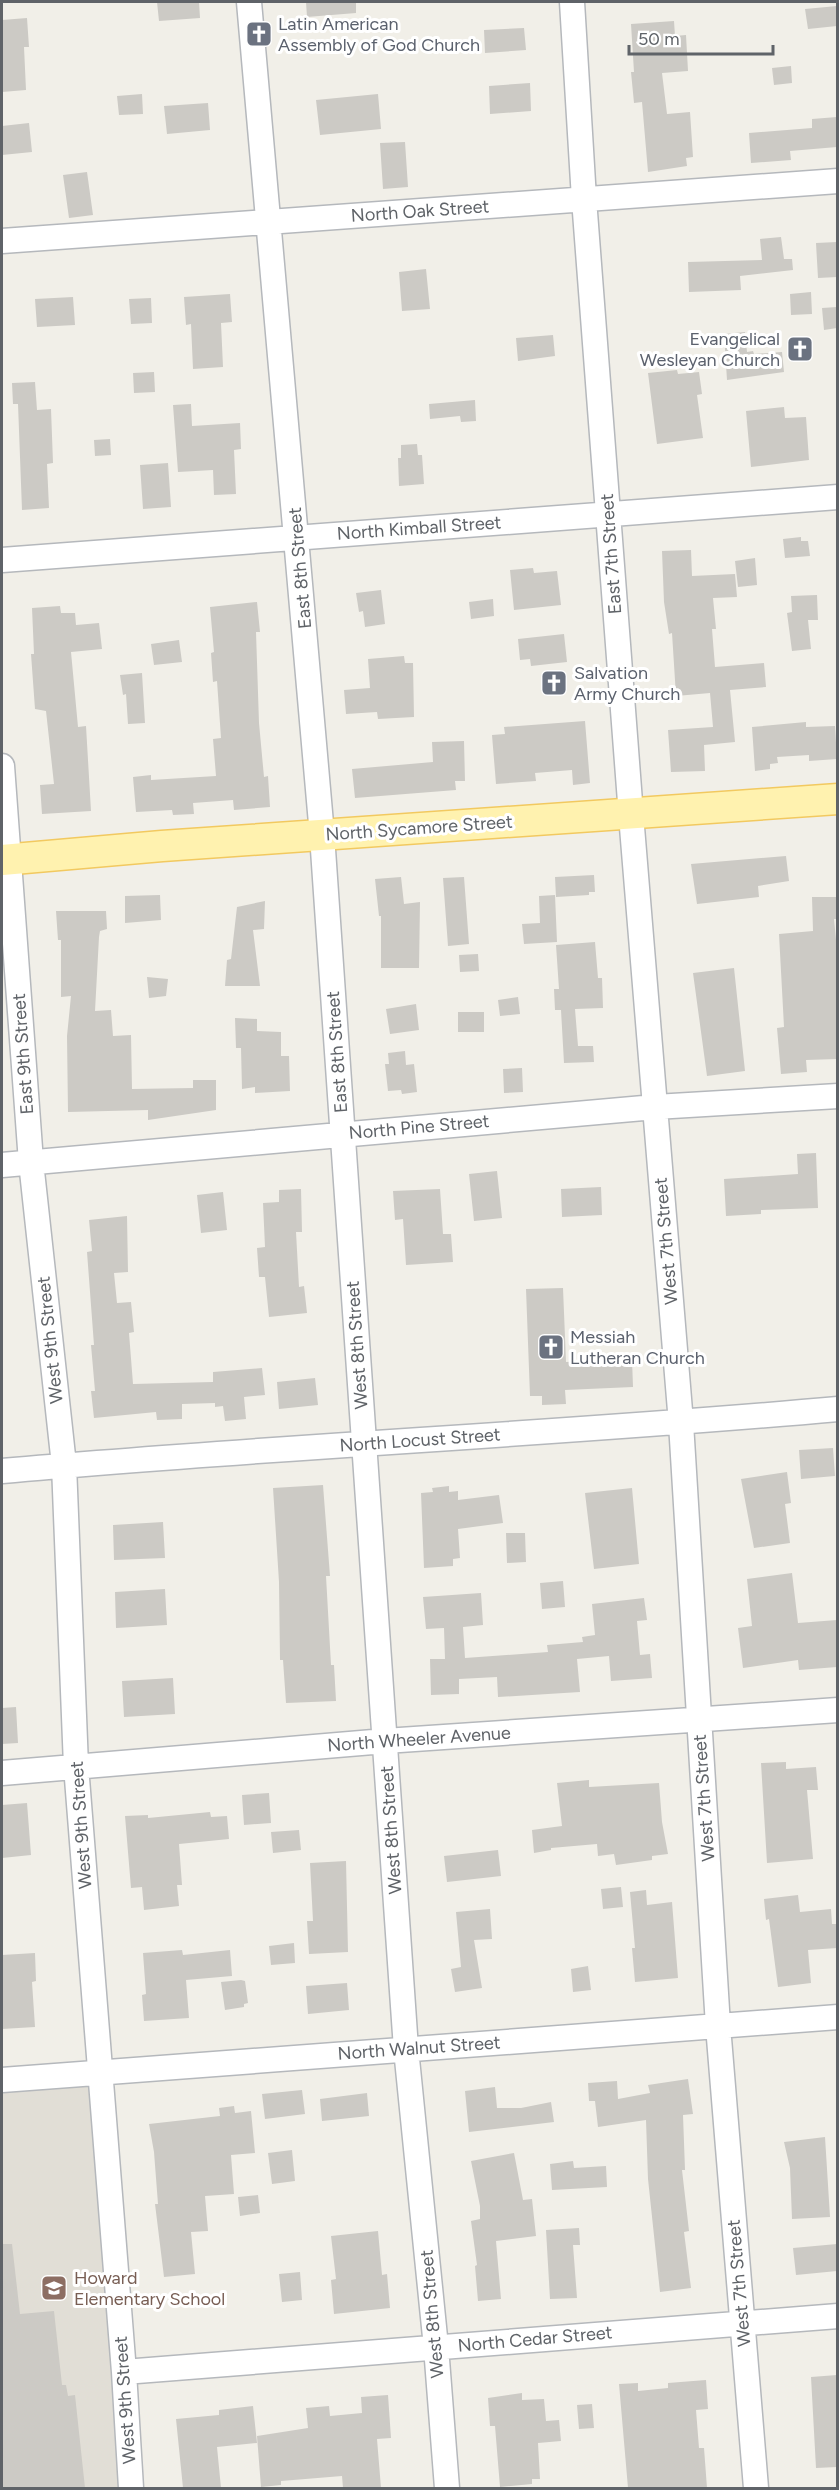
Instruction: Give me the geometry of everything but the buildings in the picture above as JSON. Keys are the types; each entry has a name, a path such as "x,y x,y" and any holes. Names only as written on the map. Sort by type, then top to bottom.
{"main road":[{"name":"North Sycamore Street","path":"5,860 837,799"}],"street":[{"name":"East 8th Street","path":"249,2 322,835 343,1134"},
{"name":"East 7th Street","path":"572,2 584,199 655,1107"},
{"name":"North Oak Street","path":"2,241 837,181"},
{"name":"North Kimball Street","path":"2,560 837,497"},
{"name":"East 9th Street","path":"2,766 5,860 31,1162"},
{"name":"North Pine Street","path":"2,1165 655,1107 837,1096"},
{"name":"West 7th Street","path":"655,1107 681,1423 718,2026 756,2488"},
{"name":"West 8th Street","path":"343,1134 406,2049 436,2347 447,2488"},
{"name":"West 9th Street","path":"31,1162 64,1465 76,1766 124,2372 131,2488"},
{"name":"North Locust Street","path":"2,1471 681,1423 837,1409"},
{"name":"North Wheeler Avenue","path":"2,1773 385,1741 837,1710"},
{"name":"North Walnut Street","path":"2,2080 837,2017"},
{"name":"North Cedar Street","path":"124,2372 837,2316"}],"shaded area":[{"name":"Howard Elementary School","path":"91,2081 122,2488 2,2488 2,2087"}],"place":[{"name":"Latin American Assembly of God Church","path":"259,34"},
{"name":"Evangelical Wesleyan Church","path":"800,349"},
{"name":"Salvation Army Church","path":"554,683"},
{"name":"Messiah Lutheran Church","path":"551,1347"},
{"name":"Howard Elementary School","path":"54,2288"}]}
